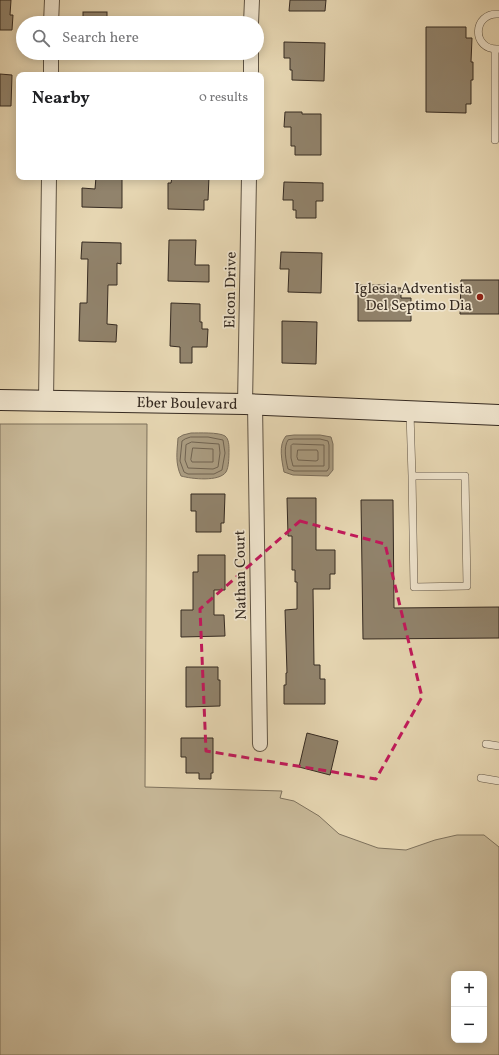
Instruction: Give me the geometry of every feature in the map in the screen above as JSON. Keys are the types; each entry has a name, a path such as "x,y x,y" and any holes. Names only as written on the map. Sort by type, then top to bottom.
{"street":[{"path":"51,16 52,0"},
{"path":"252,0 252,16"},
{"path":"51,60 51,72"},
{"path":"251,60 251,72"},
{"path":"46,401 49,180"},
{"name":"Elcon Drive","path":"249,180 250,404"},
{"name":"Eber Boulevard","path":"0,400 250,404 499,415"},
{"name":"Nathan Court","path":"250,404 260,744"},
{"name":"Eber Boulevard","path":"374,409 499,406"}],"lane":[{"path":"495,140 497,49 488,48 483,45 478,34 478,28 484,18 489,15 499,14"},
{"path":"410,410 414,586 467,586 465,476 412,476"},
{"path":"486,744 499,746"},
{"path":"481,778 499,781"}],"highlighted area":[{"path":"300,521 385,544 422,697 376,779 206,751 200,609"}],"shaded area":[{"path":"0,424 147,424 145,787 282,791 280,798 294,801 319,816 339,834 378,848 406,850 435,840 457,835 484,835 499,847 499,1055 0,1055"}],"water":[{"path":"191,433 218,434 226,437 229,445 229,461 227,470 223,475 205,479 181,476 177,462 178,438"},
{"path":"320,435 331,437 333,444 333,470 328,476 293,475 284,472 281,453 282,444 286,436"}],"building":[{"path":"0,0 11,0 10,15 13,15 12,30 0,30"},
{"path":"290,0 326,0 325,11 289,11"},
{"path":"83,12 107,12 107,16 83,16"},
{"path":"426,27 466,27 466,38 472,38 471,62 473,62 473,80 471,80 471,104 466,104 466,113 426,112"},
{"path":"284,42 325,43 324,81 292,80 290,58 284,58"},
{"path":"0,74 12,75 11,106 0,106"},
{"path":"285,112 321,114 321,155 295,155 295,146 291,146 291,127 284,127"},
{"path":"96,180 122,180 122,208 82,207 82,188 95,189"},
{"path":"172,180 209,180 208,200 204,200 204,210 168,209 168,183 171,183"},
{"path":"284,182 323,183 323,201 316,201 316,218 296,218 296,210 293,210 293,200 283,200"},
{"path":"169,240 196,240 195,265 209,265 209,282 168,281"},
{"path":"82,242 121,243 121,264 117,263 117,285 108,285 107,324 117,325 116,342 79,341 80,303 87,303 88,259 81,259"},
{"path":"281,252 322,253 321,293 288,292 289,269 280,269"},
{"name":"Iglesia Adventista Del Septimo Dia","path":"461,280 499,280 499,314 460,314"},
{"path":"358,285 390,285 390,288 401,288 401,298 411,298 411,321 358,321"},
{"path":"171,303 200,304 200,322 202,322 202,329 208,329 207,347 192,347 192,363 180,363 180,347 170,346"},
{"path":"282,321 317,322 316,364 282,363"},
{"path":"191,494 225,494 224,523 221,523 221,532 196,532 196,511 191,511"},
{"path":"287,498 316,498 316,550 335,550 335,574 330,574 330,589 313,589 314,665 320,665 320,679 325,679 325,704 284,704 284,685 286,685 287,673 285,610 297,609 297,582 295,582 295,570 292,570 292,536 288,536"},
{"path":"361,500 393,500 394,608 499,607 499,638 363,639"},
{"path":"198,555 225,555 225,590 214,590 214,615 224,615 225,636 181,637 181,610 193,610 193,572 198,572"},
{"path":"186,667 218,667 218,680 220,680 220,706 186,707"},
{"path":"307,733 338,741 330,775 299,767"},
{"path":"181,738 213,738 213,773 211,773 211,779 199,779 199,773 186,773 186,757 181,757"}],"place":[{"name":"Iglesia Adventista Del Septimo Dia","path":"480,297"}]}
